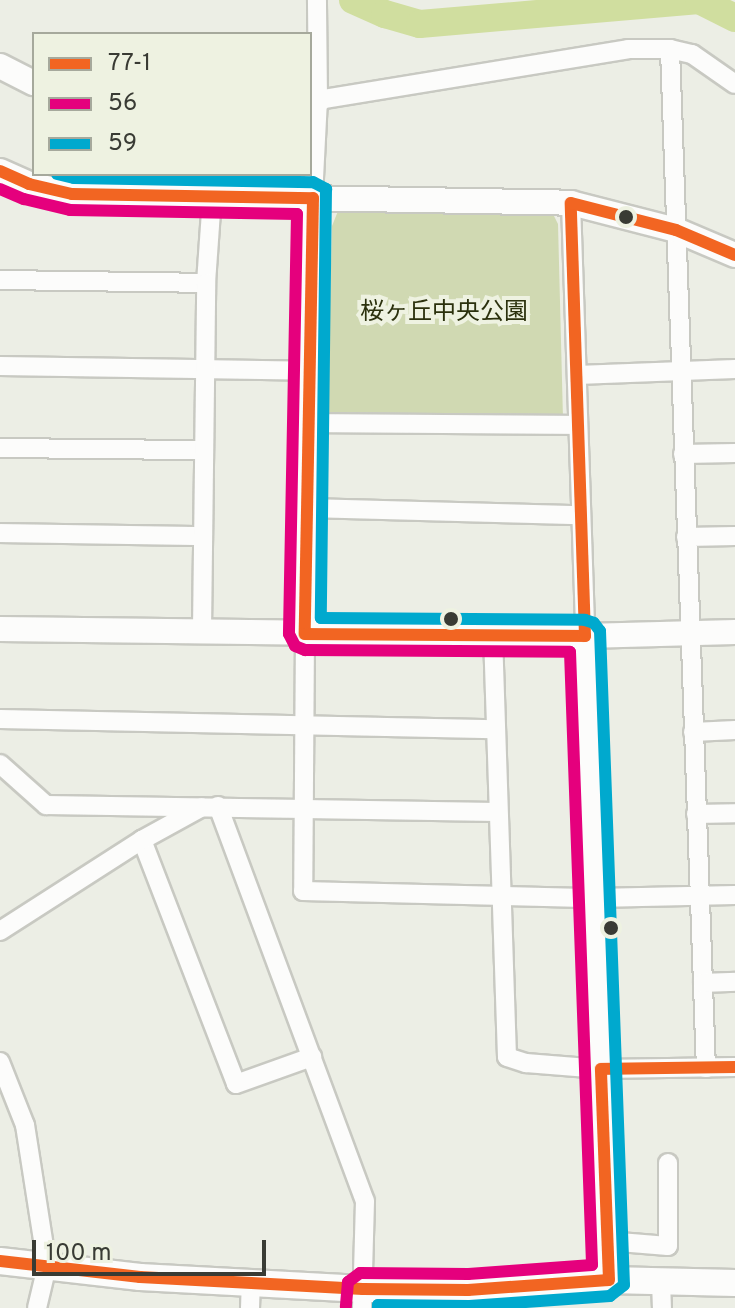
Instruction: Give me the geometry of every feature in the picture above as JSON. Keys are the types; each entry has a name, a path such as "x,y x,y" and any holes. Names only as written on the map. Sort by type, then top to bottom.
{"main road":[{"path":"0,1261 140,1277 250,1296 362,1298 609,1280 734,1283"}],"street":[{"path":"317,1 303,891 595,898 735,895"},
{"path":"314,101 628,49 670,49 692,54 735,84"},
{"path":"670,49 706,1068"},
{"path":"0,66 32,82"},
{"path":"0,171 29,184 72,194 571,203 676,230 735,255"},
{"path":"202,630 204,367 212,198"},
{"path":"571,203 609,1280"},
{"path":"0,280 206,283"},
{"path":"0,366 310,371"},
{"path":"577,375 735,369"},
{"path":"309,423 578,425"},
{"path":"0,448 203,450"},
{"path":"683,454 735,453"},
{"path":"307,508 581,515"},
{"path":"0,533 202,536"},
{"path":"686,537 735,536"},
{"path":"0,629 585,636 735,632"},
{"path":"493,635 499,895 507,1057 526,1063 601,1069 735,1067"},
{"path":"0,719 495,729"},
{"path":"693,732 735,730"},
{"path":"0,764 46,805 497,812"},
{"path":"0,931 142,840 211,806"},
{"path":"211,806 312,1057 365,1201 362,1298"},
{"path":"696,814 735,813"},
{"path":"142,840 236,1084 312,1057"},
{"path":"703,983 735,982"},
{"path":"0,1062 25,1125 47,1266 37,1308"},
{"path":"607,1241 668,1246 668,1163"},
{"path":"734,1283 735,1269"},
{"path":"661,1281 662,1308"}],"green space":[{"name":"桜ヶ丘中央公園","path":"338,211 553,214 558,224 563,419 327,416 332,226"}],"waterway":[{"path":"353,0 420,24 699,0 735,18"}],"transit line":[{"name":"77-1","path":"0,171 29,184 72,194 313,198 305,634 585,636 571,203 676,230 735,255"},
{"name":"59","path":"66,176 313,182 326,189 321,618 585,620 594,623 600,631 624,1285 610,1296 469,1306 378,1305 378,1308"},
{"name":"56","path":"0,189 24,199 70,210 297,214 289,634 295,646 305,650 570,652 592,1265 468,1274 360,1273 348,1282 346,1307"},
{"name":"77-1","path":"0,1261 140,1277 363,1289 468,1290 609,1280 601,1069 735,1067"}]}
